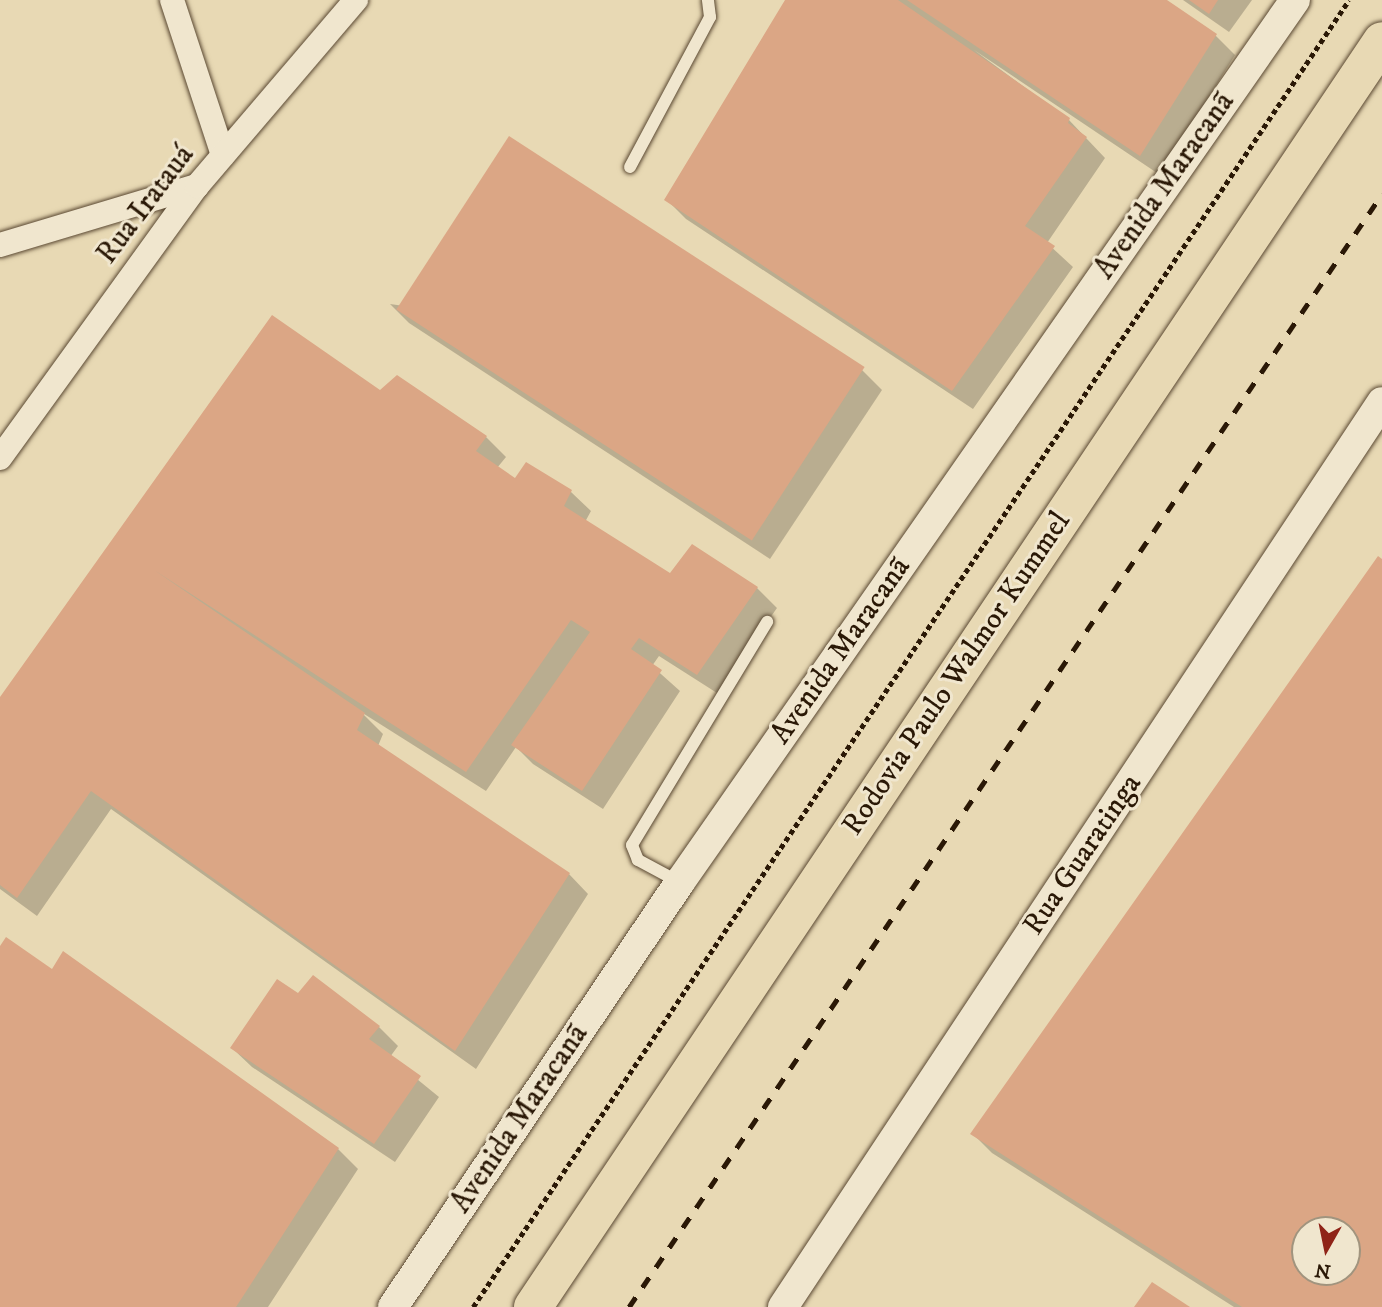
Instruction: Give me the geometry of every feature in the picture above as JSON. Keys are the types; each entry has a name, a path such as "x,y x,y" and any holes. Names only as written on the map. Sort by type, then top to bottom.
{"highway":[{"name":"Rodovia Paulo Walmor Kummel","path":"533,1307 1382,41"}],"street":[{"path":"172,0 223,155"},
{"name":"Rua Iratauá","path":"0,458 197,186 356,0"},
{"name":"Avenida Maracanã","path":"393,1307 680,882 1295,0"},
{"path":"0,245 197,186"},
{"name":"Rua Guaratinga","path":"783,1307 1382,402"}],"lane":[{"path":"630,167 709,18 708,0"},
{"path":"680,882 638,860 632,845 767,622"}],"path":[{"path":"473,1307 1349,0"}],"building":[{"path":"785,0 898,0 1070,118 1068,123 1087,137 1025,226 1055,246 952,391 664,200"},
{"path":"907,0 1167,0 1217,34 1140,156"},
{"path":"1189,0 1218,0 1209,14"},
{"path":"509,136 865,367 752,541 396,310"},
{"path":"272,315 380,390 397,375 487,436 476,451 515,478 526,462 572,490 564,506 670,573 692,544 758,587 697,675 639,638 631,649 662,670 582,791 511,745 590,632 571,620 466,772 154,570 365,713 357,730 570,873 455,1051 91,791 17,898 0,885 0,697"},
{"path":"1378,556 1382,559 1382,1307 1242,1307 970,1134"},
{"path":"6,937 52,969 63,951 339,1148 236,1307 0,1307 0,946"},
{"path":"313,975 380,1026 369,1039 421,1076 374,1144 230,1048 277,979 298,993"},
{"path":"1152,1282 1190,1307 1134,1307"}],"railway":[{"path":"629,1307 1382,194"}]}
